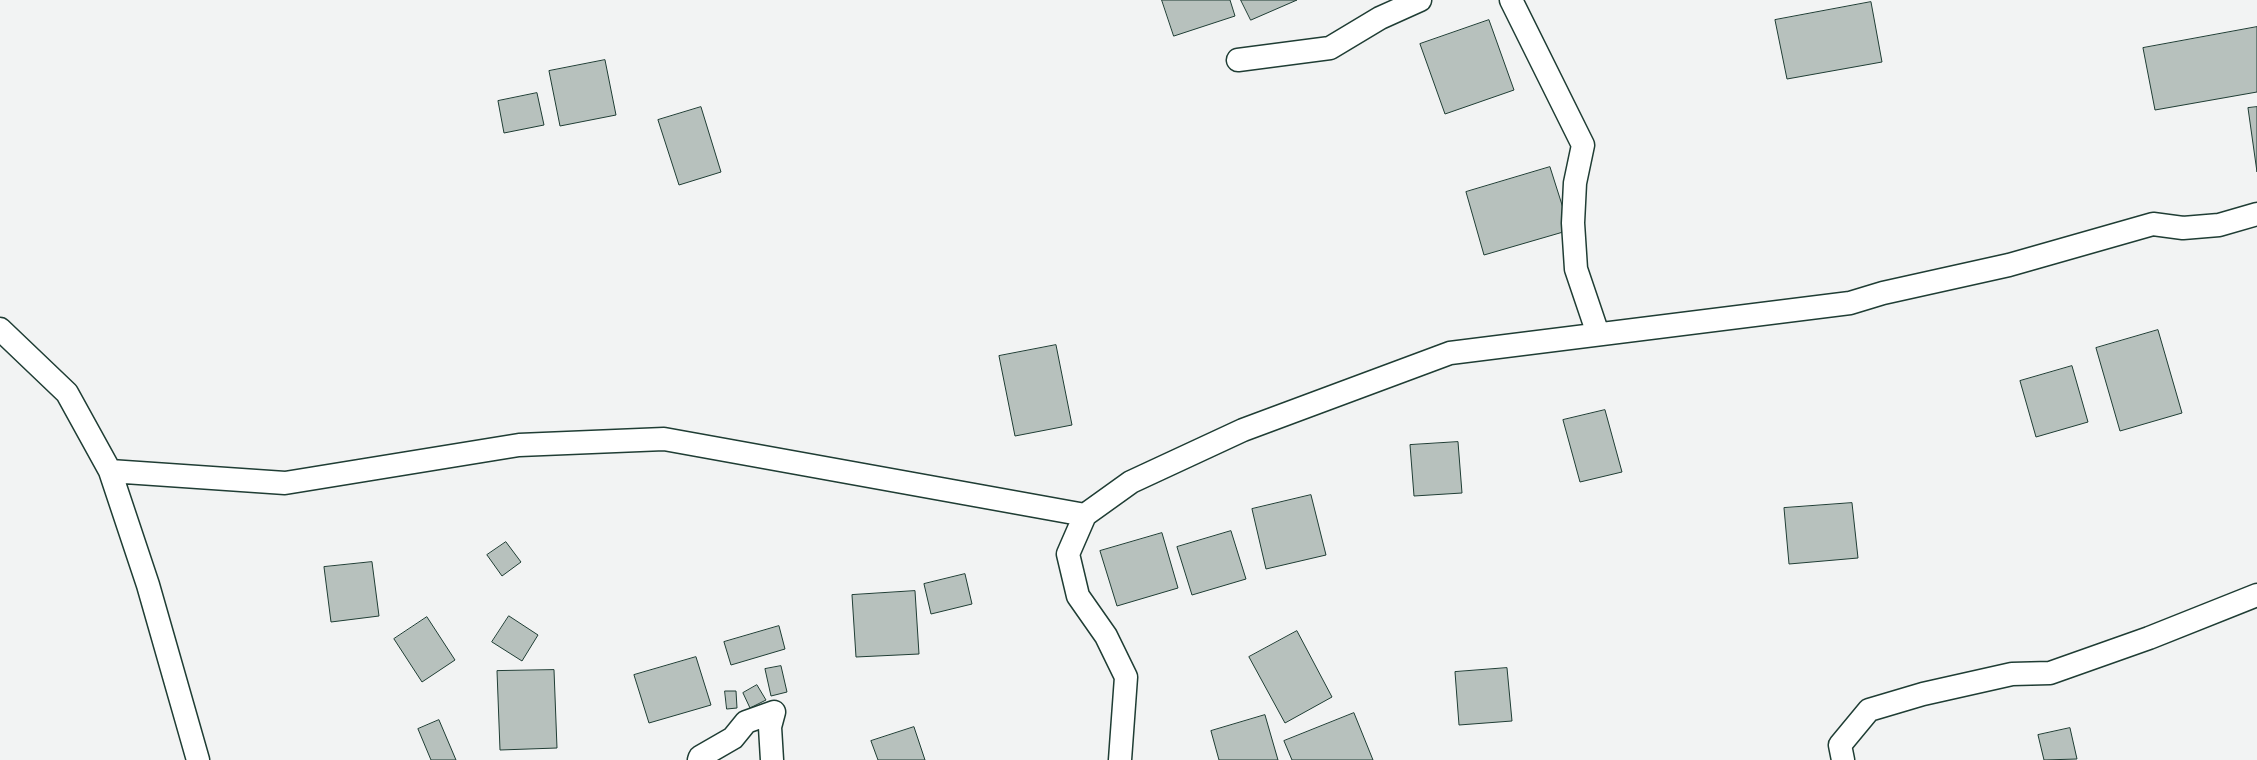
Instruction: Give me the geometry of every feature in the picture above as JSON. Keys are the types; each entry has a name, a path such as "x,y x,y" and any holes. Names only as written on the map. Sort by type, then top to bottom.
{"street":[{"path":"1238,60 1330,48 1380,18 1420,0"},
{"path":"1511,0 1583,146 1575,183 1573,222 1576,269 1598,334"},
{"path":"1120,760 1126,677 1106,636 1078,596 1068,554 1085,515 1131,482 1243,430 1450,353 1598,334 1687,325 1850,303 1883,293 2009,265 2154,224 2183,228 2219,225 2257,214"},
{"path":"0,329 66,393 110,471 148,585 198,760"},
{"path":"110,471 285,483 519,445 664,439 1085,515"},
{"path":"1843,760 1840,745 1868,710 1923,694 2012,674 2050,673 2149,638 2257,595"},
{"path":"699,760 700,757 733,738 746,722 774,712 770,727 772,760"}],"building":[{"path":"1162,0 1230,0 1235,16 1174,36"},
{"path":"1241,0 1297,0 1251,20"},
{"path":"1871,2 1882,62 1787,79 1775,20"},
{"path":"1489,20 1514,90 1445,114 1420,44"},
{"path":"2257,27 2257,92 2155,110 2143,48"},
{"path":"605,60 616,115 560,126 549,71"},
{"path":"537,93 544,125 504,133 498,101"},
{"path":"701,107 721,172 679,185 658,120"},
{"path":"2257,107 2257,172 2248,108"},
{"path":"1550,167 1570,230 1484,255 1466,192"},
{"path":"2158,330 2182,413 2120,431 2096,348"},
{"path":"1056,345 1072,425 1015,436 999,356"},
{"path":"2072,366 2088,422 2036,437 2020,381"},
{"path":"1605,410 1622,472 1580,482 1563,420"},
{"path":"1458,442 1462,493 1414,496 1410,445"},
{"path":"1311,495 1326,555 1266,569 1252,509"},
{"path":"1852,503 1858,558 1789,564 1784,508"},
{"path":"1231,531 1246,579 1192,595 1177,547"},
{"path":"1162,533 1178,588 1117,606 1100,551"},
{"path":"506,542 521,562 502,576 487,555"},
{"path":"372,562 379,616 331,622 324,567"},
{"path":"965,574 972,604 931,614 924,584"},
{"path":"915,591 919,654 856,657 852,595"},
{"path":"509,616 538,635 522,661 492,642"},
{"path":"427,617 455,660 422,682 394,639"},
{"path":"779,626 785,649 731,665 724,642"},
{"path":"1297,631 1332,697 1285,723 1249,657"},
{"path":"696,657 711,705 649,723 634,675"},
{"path":"781,666 787,692 771,696 765,669"},
{"path":"1507,668 1512,721 1459,725 1455,672"},
{"path":"554,670 557,748 500,750 497,671"},
{"path":"757,685 766,700 750,708 743,693"},
{"path":"725,691 736,691 737,708 727,709"},
{"path":"1354,713 1373,760 1292,760 1284,741"},
{"path":"1265,715 1278,760 1219,760 1211,731"},
{"path":"439,720 456,760 431,760 418,729"},
{"path":"914,727 925,760 878,760 871,741"},
{"path":"2070,728 2077,759 2044,760 2038,735"}]}
